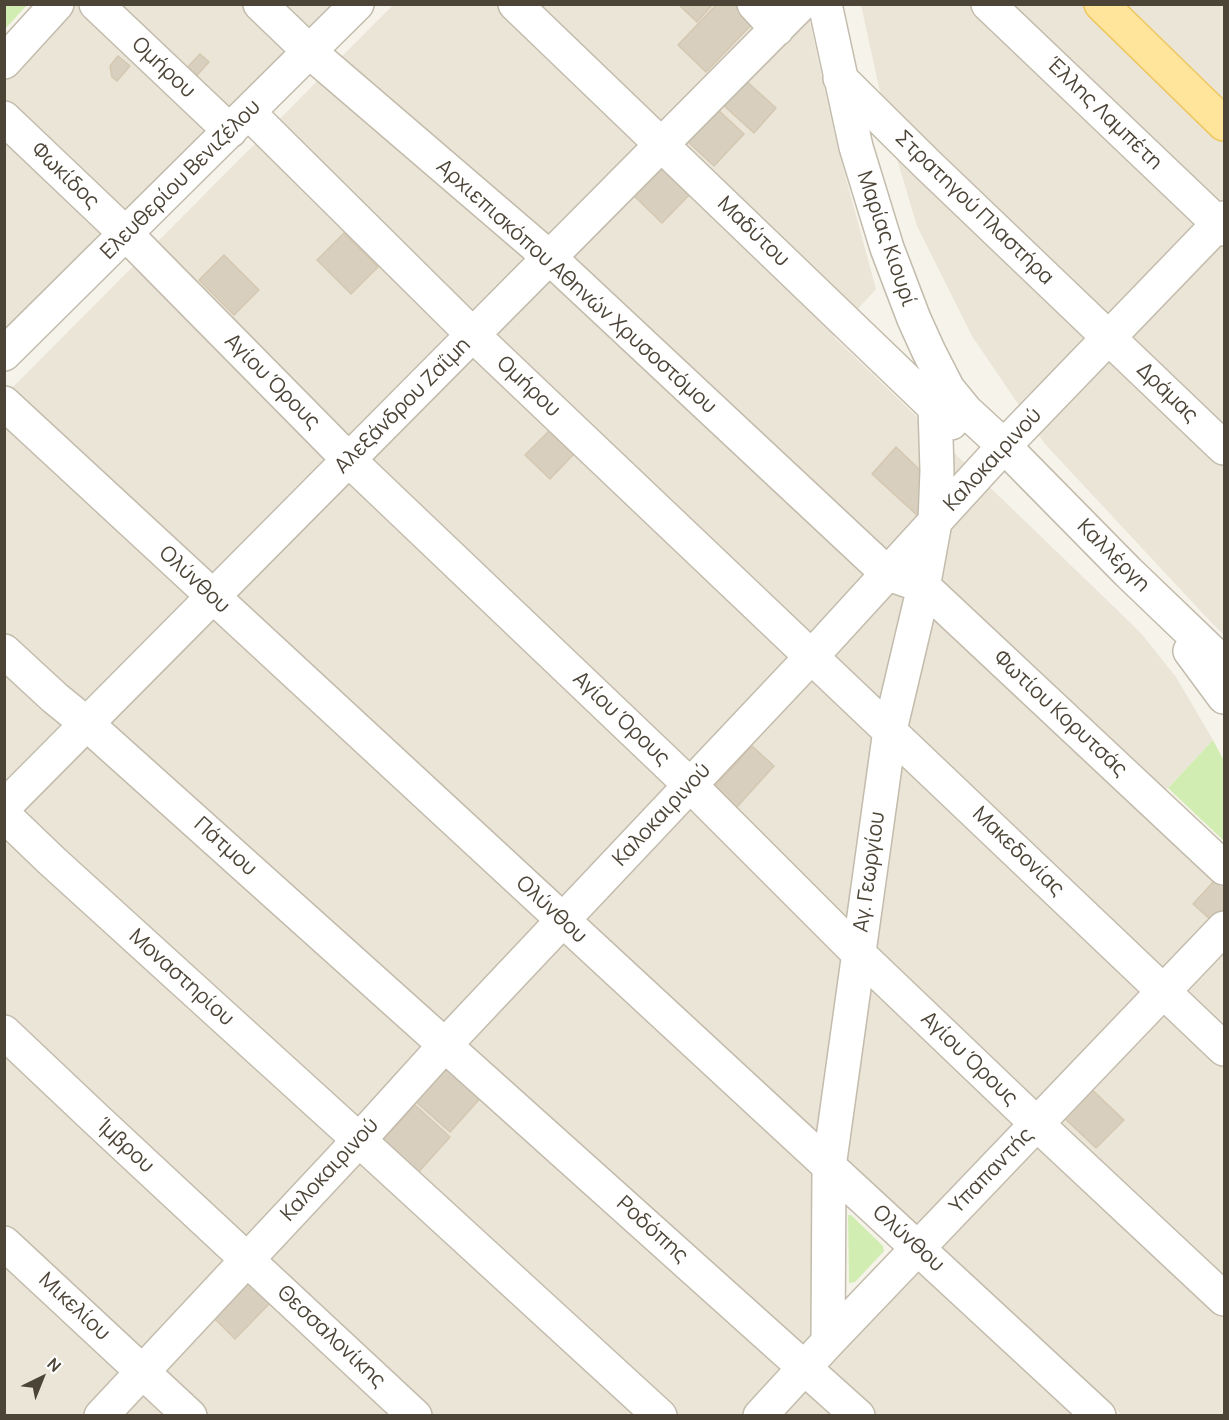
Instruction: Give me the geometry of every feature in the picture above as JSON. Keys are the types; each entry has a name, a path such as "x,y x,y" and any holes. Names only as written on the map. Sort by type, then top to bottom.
{"main road":[{"path":"1101,4 1224,124"}],"street":[{"name":"Ομήρου","path":"96,4 239,122 473,335 812,656"},
{"name":"Αρχιεπισκόπου Αθηνών Χρυσοστόμου","path":"260,4 310,52 550,258 888,574"},
{"name":"Ελευθερίου Βενιζέλου","path":"4,354 357,4"},
{"name":"Μαδύτου","path":"515,4 935,406 997,454"},
{"path":"754,4 777,29"},
{"name":"Αλεξάνδρου Ζαΐμη","path":"4,807 801,4"},
{"name":"Μαρίας Κιουρί","path":"825,4 856,147 887,248 914,319 948,389 997,454"},
{"name":"Έλλης Λαμπέτη","path":"988,4 1223,223"},
{"path":"4,62 51,7"},
{"name":"Στρατηγού Πλαστήρα","path":"840,78 1109,338"},
{"name":"Φωκίδος","path":"4,118 126,234"},
{"name":"Καλοκαιρινού","path":"101,1416 445,1045 812,656 997,454 1223,223"},
{"name":"Αγίου Όρους","path":"126,234 349,460 690,784 859,954 1224,1299"},
{"name":"Δράμας","path":"1109,338 1224,448"},
{"name":"Ολύνθου","path":"4,403 1098,1416"},
{"name":"Αγ. Γεωργίου","path":"828,1342 829,1167 890,730 923,586 935,522 937,471 935,406"},
{"name":"Καλλέργη","path":"997,454 1128,572 1215,655"},
{"path":"1128,572 1224,697"},
{"name":"Φωτίου Κορυτσάς","path":"888,574 923,586 1224,868"},
{"name":"Πάτμου","path":"4,651 445,1045"},
{"name":"Μακεδονίας","path":"812,656 1224,1049"},
{"name":"Μοναστηρίου","path":"4,815 660,1416"},
{"name":"Υπαπαντής","path":"760,1416 1224,928"},
{"name":"Ίμβρου","path":"4,1032 247,1259"},
{"name":"Ροδόπης","path":"445,1045 858,1416"},
{"name":"Μικελίου","path":"4,1243 190,1416"},
{"name":"Θεσσαλονίκης","path":"247,1259 415,1416"}],"shaded area":[{"path":"54,5 339,5 5,341 5,59"},
{"path":"393,5 806,5 837,145 876,289 833,336 1140,632 1176,677 1213,740 1146,811 1224,885 1224,1415 1122,1415 13,387"},
{"path":"861,5 1224,5 1224,635 1045,444 972,336 917,226 888,129"},
{"path":"4,419 814,1165 815,1335 922,1264 1086,1415 5,1415"}],"green space":[{"path":"4,5 27,5 5,29"},
{"path":"1213,740 1224,761 1224,841 1168,788"},
{"path":"848,1215 851,1215 883,1246 884,1251 855,1282 849,1283"}],"building":[{"path":"678,4 713,4 697,22"},
{"path":"717,4 740,4 756,20 706,72 678,45"},
{"path":"200,54 209,62 189,84 183,72"},
{"path":"118,56 130,66 117,81 112,77 110,66"},
{"path":"744,79 776,108 754,133 722,104"},
{"path":"716,108 744,134 714,166 686,140"},
{"path":"659,158 693,191 662,223 628,190"},
{"path":"344,233 378,267 351,294 317,260"},
{"path":"224,255 259,290 234,315 199,280"},
{"path":"550,430 574,454 550,479 525,455"},
{"path":"896,447 925,475 918,516 872,474"},
{"path":"752,746 774,766 736,808 714,787"},
{"path":"1217,878 1224,885 1224,909 1213,922 1193,904"},
{"path":"449,1061 485,1093 450,1132 414,1100"},
{"path":"1086,1084 1124,1120 1096,1148 1059,1113"},
{"path":"415,1105 450,1137 415,1176 379,1144"},
{"path":"247,1279 270,1303 235,1339 212,1316"}]}
